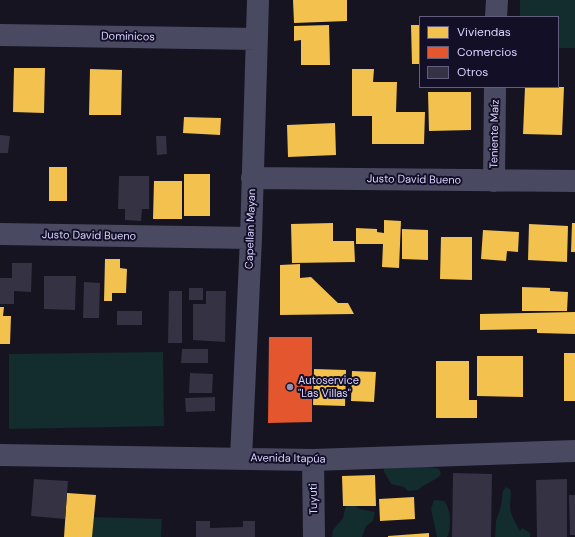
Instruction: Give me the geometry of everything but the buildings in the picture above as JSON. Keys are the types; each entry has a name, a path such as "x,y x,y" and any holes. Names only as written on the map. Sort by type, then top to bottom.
{"street":[{"name":"Capellan Mayan","path":"241,458 251,238 258,0"},
{"path":"496,0 496,16"},
{"name":"Dominicos","path":"0,35 257,39"},
{"name":"Teniente Maíz","path":"494,181 495,88"},
{"name":"Justo David Bueno","path":"252,178 575,181"},
{"name":"Justo David Bueno","path":"0,234 251,238"},
{"name":"Avenida Itapúa","path":"0,455 313,460 575,451"},
{"name":"Tuyuti","path":"313,460 314,537"}],"green space":[{"path":"520,0 575,0 575,48 559,48 559,16 520,16"},
{"path":"163,352 164,426 9,429 9,354"},
{"path":"406,453 420,467 425,466 439,469 441,474 418,490 408,491 404,487 391,484 384,472 383,457"},
{"path":"506,487 511,491 510,509 514,519 520,531 522,528 530,533 530,537 495,537 496,521 501,506 503,491"},
{"path":"434,500 444,501 448,508 450,529 447,537 437,537 431,509"},
{"path":"352,503 360,509 375,512 373,521 366,526 362,537 332,537 333,530 343,518 347,505"},
{"path":"90,517 162,519 161,537 89,537"}],"place":[{"name":"Autoservice \"Las Villas\"","path":"290,387"}]}
